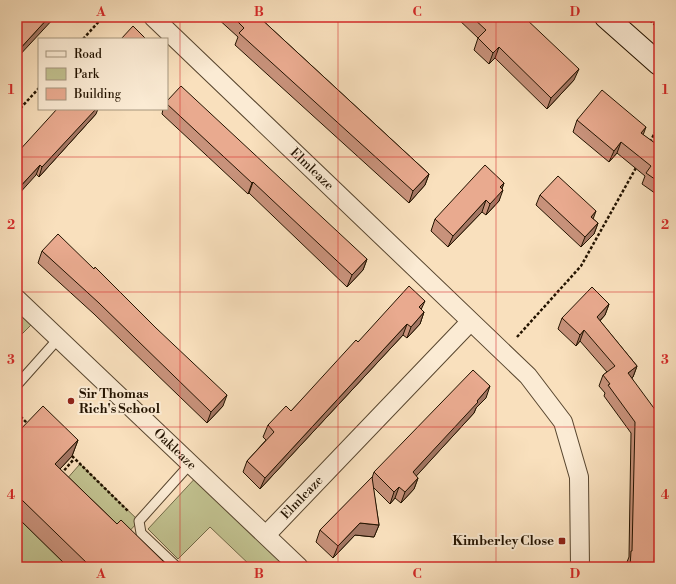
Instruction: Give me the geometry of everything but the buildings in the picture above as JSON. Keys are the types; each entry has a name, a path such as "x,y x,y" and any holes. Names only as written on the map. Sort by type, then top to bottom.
{"main road":[{"path":"606,17 659,64"}],"street":[{"name":"Elmleaze","path":"153,17 528,376 563,422 579,477 580,567"},
{"name":"Oakleaze","path":"17,299 299,567"},
{"name":"Elmleaze","path":"266,535 470,322"}],"lane":[{"path":"17,385 58,339"},
{"path":"176,567 141,533 139,521 190,463"}],"path":[{"path":"84,38 103,17"},
{"path":"646,17 659,28"},
{"path":"17,112 38,89"},
{"path":"648,145 659,125"},
{"path":"503,352 581,266 637,165"},
{"path":"17,413 31,427"},
{"path":"57,478 73,458 139,521"}],"green space":[{"path":"17,299 37,319 17,339"},
{"path":"80,464 139,521 120,541 58,489"},
{"path":"200,473 299,567 252,567 210,527 178,559 148,529"},
{"path":"17,517 68,567 17,567"}],"place":[{"name":"Sir Thomas Rich's School","path":"71,401"},
{"name":"Kimberley Close","path":"562,541"}]}
